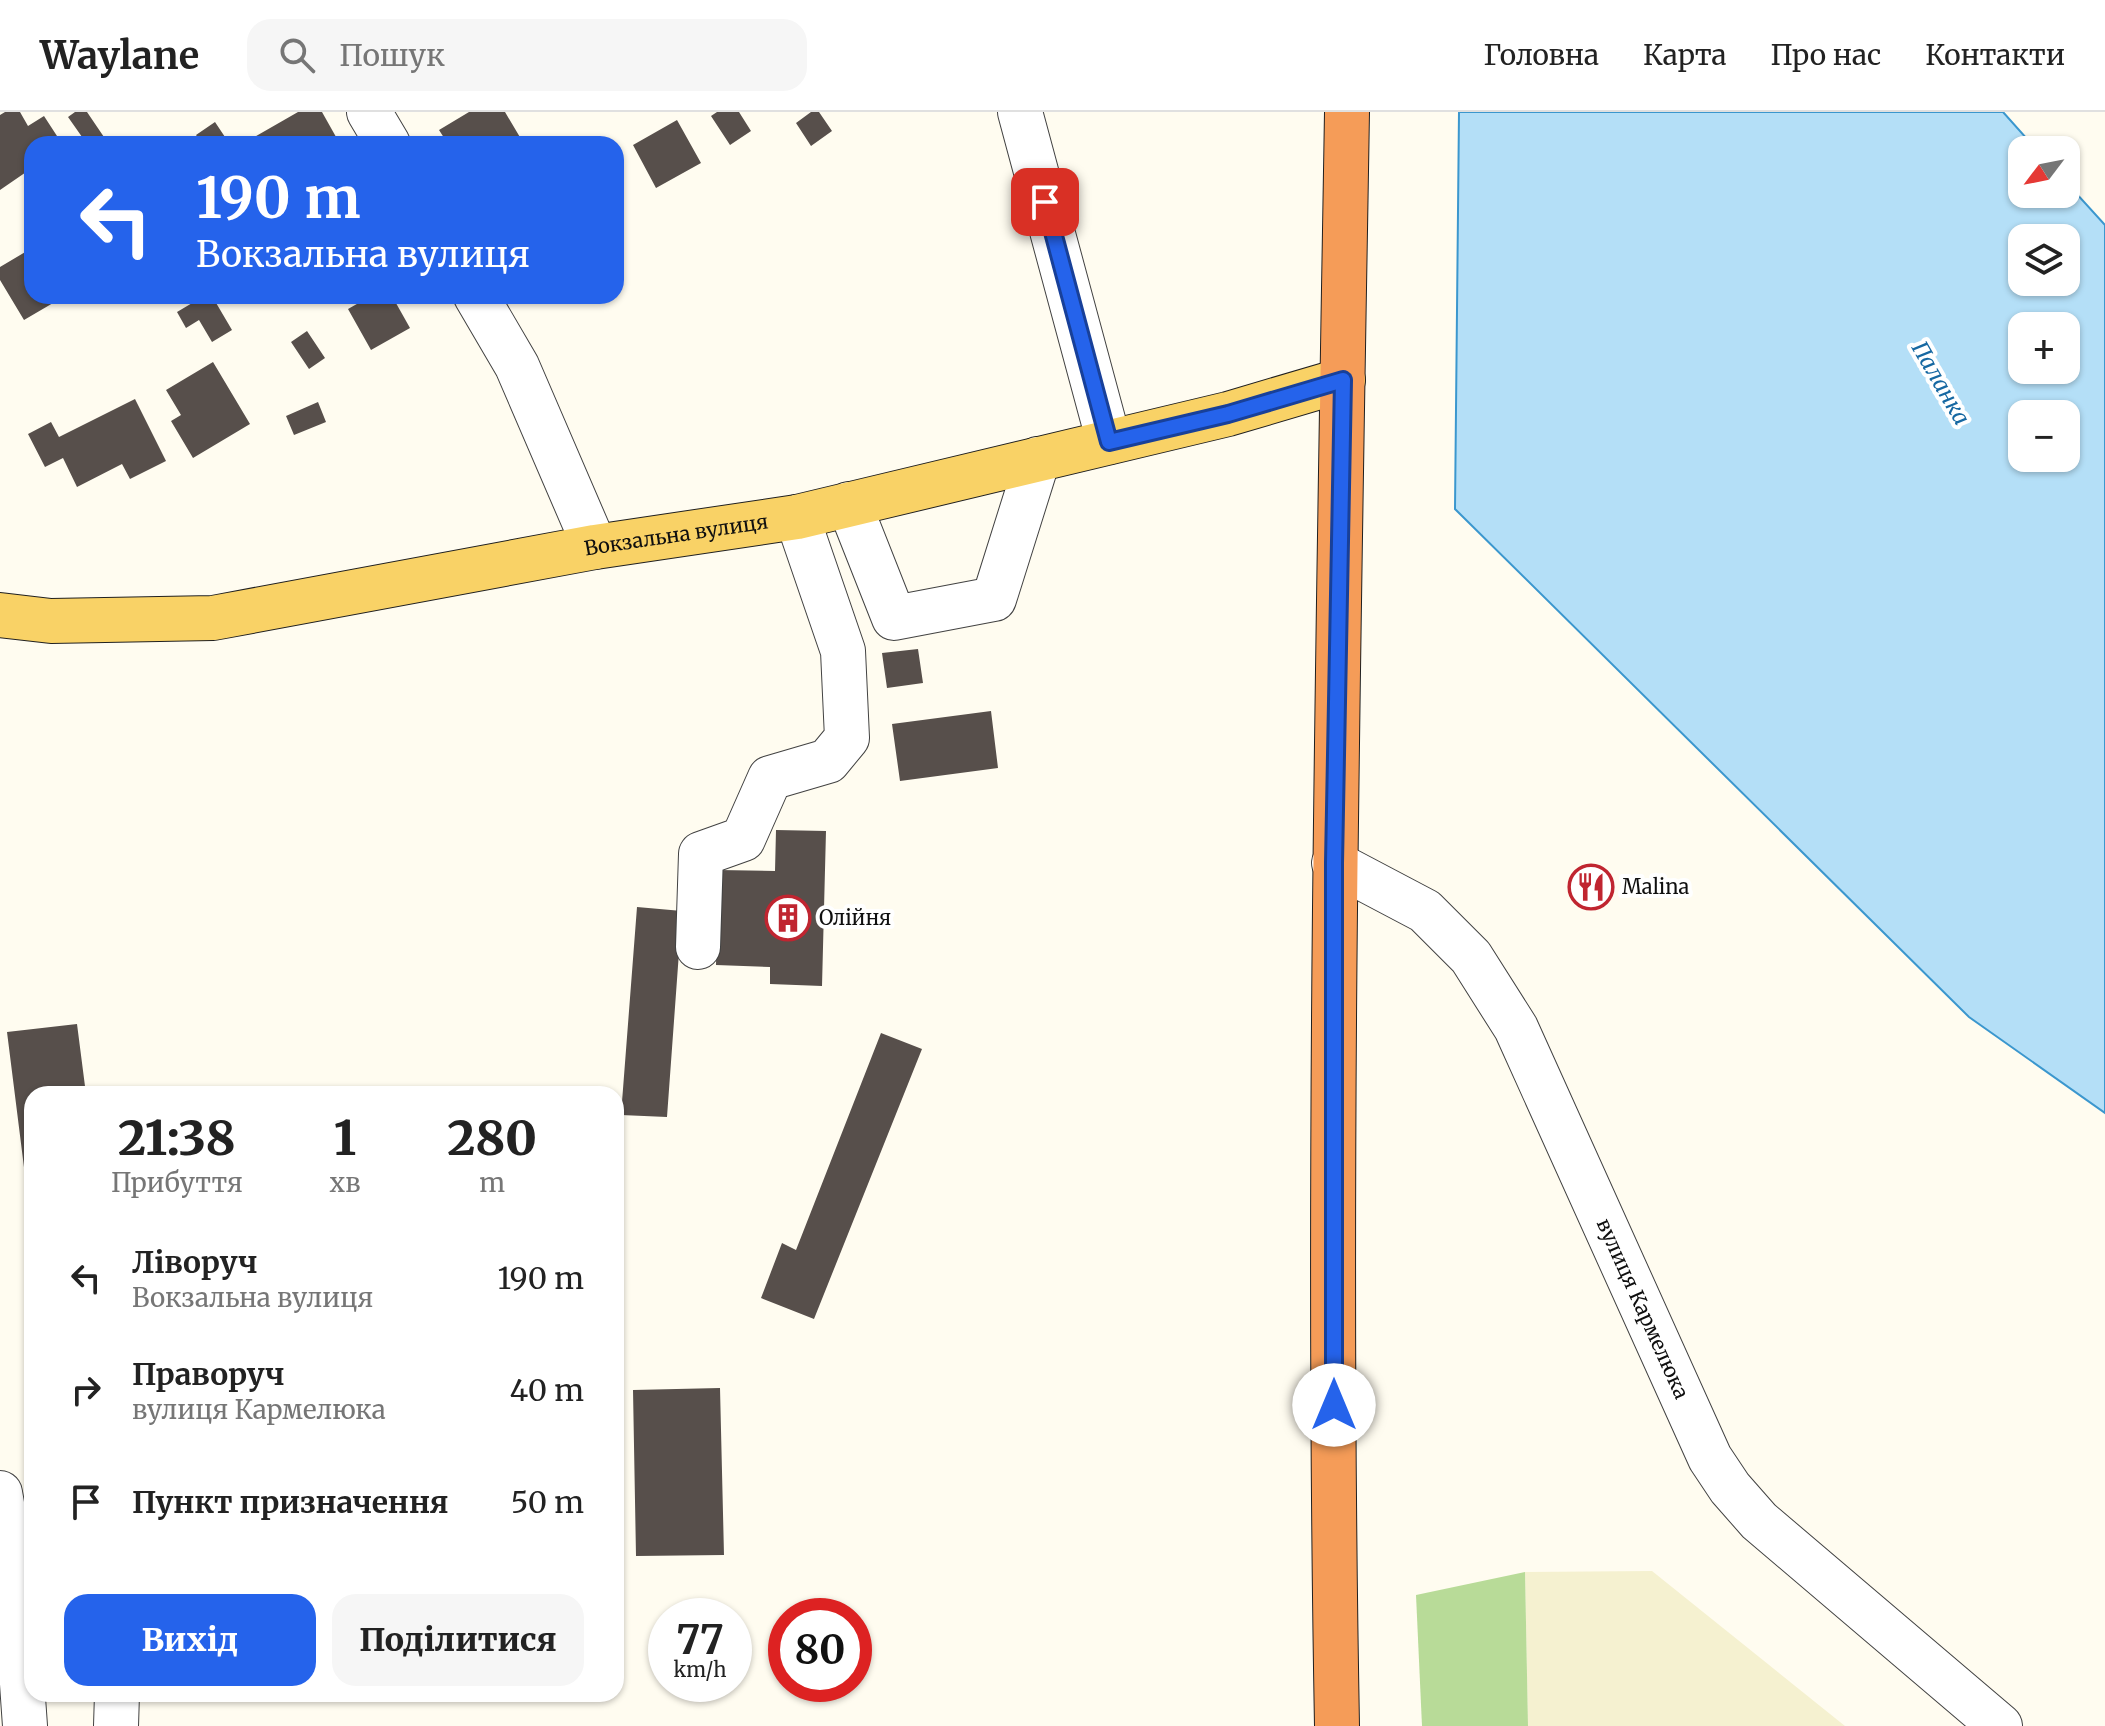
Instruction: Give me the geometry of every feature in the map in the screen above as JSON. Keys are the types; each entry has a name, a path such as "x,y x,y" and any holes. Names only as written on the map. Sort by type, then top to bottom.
{"highway":[{"path":"1337,1726 1334,1565 1334,863 1347,112"}],"main road":[{"name":"Вокзальна вулиця","path":"0,615 51,621 213,618 595,547 797,517 1228,414 1343,380"}],"street":[{"path":"369,112 383,136"},
{"path":"1020,112 1109,442"},
{"path":"481,304 517,366 595,547"},
{"path":"849,504 894,618 994,599 1038,459"},
{"path":"698,947 701,854 743,839 770,778 828,761 847,738 843,651 797,517"},
{"name":"вулиця Кармелюка","path":"1334,863 1425,911 1471,957 1516,1028 1710,1458 1730,1488 1759,1521 2000,1726"},
{"path":"0,1493 23,1569 24,1648"},
{"path":"25,1702 25,1726"},
{"path":"116,1726 117,1702"}],"shaded area":[{"path":"1652,1571 1845,1726 1528,1726 1525,1572"}],"green space":[{"path":"1525,1572 1528,1726 1422,1726 1416,1595"}],"water":[{"name":"Паланка","path":"1459,112 2003,112 2024,136 2008,136 2008,208 2080,208 2080,197 2105,225 2105,1113 1969,1017 1455,509"}],"building":[{"path":"20,112 28,126 44,116 57,136 24,136 24,174 0,190 0,115"},
{"path":"75,112 87,112 103,136 81,136 68,117"},
{"path":"298,112 322,112 336,136 256,136"},
{"path":"469,112 505,112 519,136 443,136 439,130"},
{"path":"717,112 739,112 751,131 730,145 711,116"},
{"path":"811,112 819,112 832,131 811,146 796,123"},
{"path":"677,120 701,163 656,188 633,145"},
{"path":"215,122 224,136 197,136"},
{"path":"24,253 24,304 51,304 24,320 0,280 0,267"},
{"path":"190,304 217,304 232,330 212,342 199,320 186,328 177,312"},
{"path":"357,304 396,304 410,328 371,350 348,309"},
{"path":"307,331 325,358 309,369 291,342"},
{"path":"213,362 250,424 193,458 171,421 181,415 166,390"},
{"path":"135,399 166,461 130,479 122,464 77,487 63,458 45,467 28,434 51,422 59,437"},
{"path":"318,402 326,422 294,435 286,416"},
{"path":"918,649 923,683 887,688 882,653"},
{"path":"991,711 998,768 900,781 892,724"},
{"name":"Олійня","path":"776,830 826,831 822,986 770,984 770,967 716,965 718,870 775,871"},
{"path":"637,907 682,911 667,1117 624,1115 623,1086"},
{"path":"77,1024 85,1086 24,1086 24,1167 7,1032"},
{"path":"881,1033 922,1049 814,1319 761,1298 782,1243 796,1250"},
{"path":"720,1388 724,1555 636,1556 633,1390"}],"place":[{"name":"Malina","path":"1591,887"},
{"name":"Олійня","path":"788,918"}],"route":[{"path":"1045,202 1109,442 1228,414 1343,380 1334,863 1334,1405"}]}
